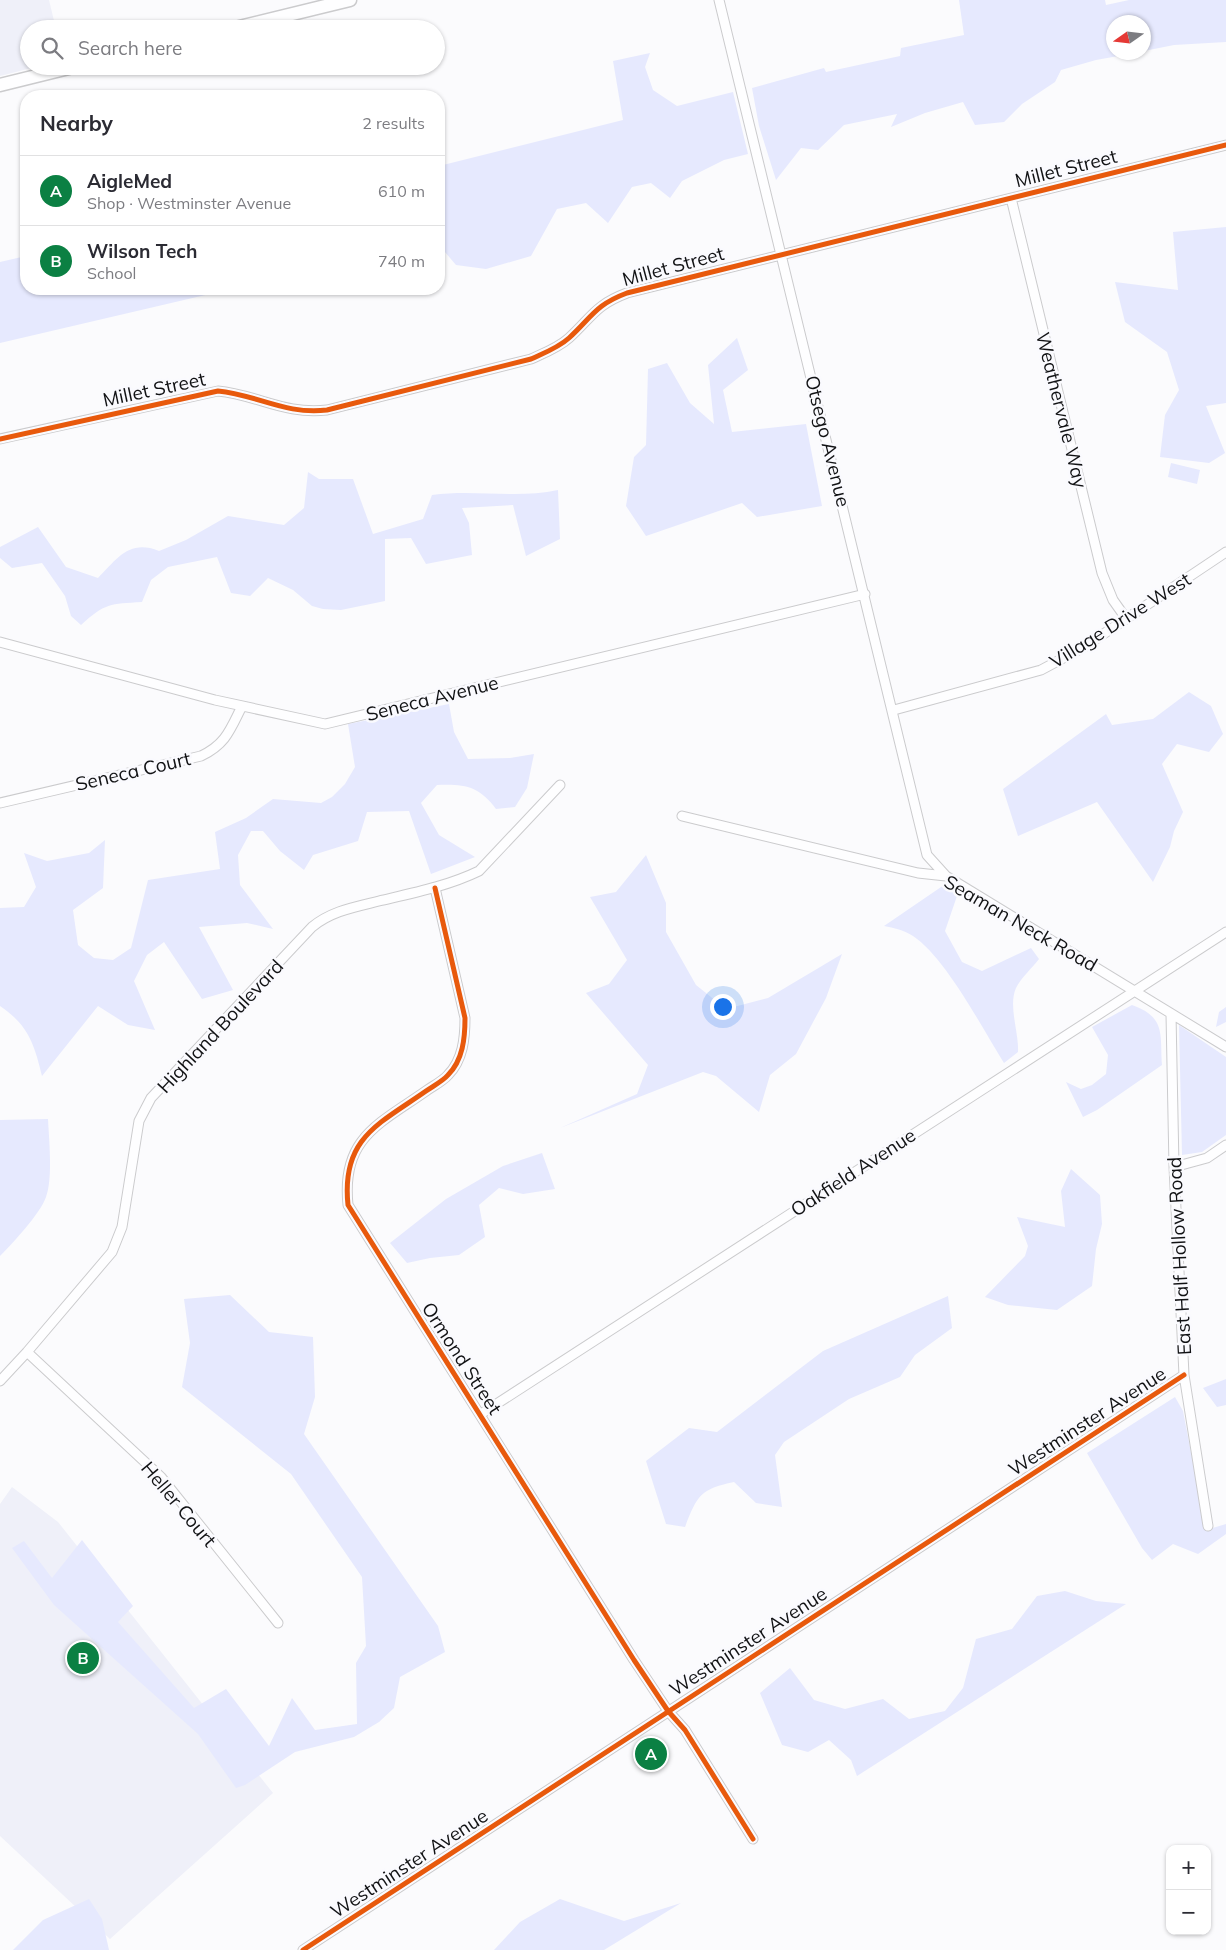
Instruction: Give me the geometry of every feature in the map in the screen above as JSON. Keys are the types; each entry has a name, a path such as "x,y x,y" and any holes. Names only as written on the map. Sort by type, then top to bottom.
{"street":[{"path":"268,20 350,0"},
{"name":"Otsego Avenue","path":"719,0 928,855 946,876"},
{"path":"0,85 41,75"},
{"name":"Millet Street","path":"0,439 218,391 240,393 294,411 327,410 531,359 554,349 569,338 607,300 656,285 1226,145"},
{"name":"Weathervale Way","path":"1010,198 1102,573 1113,600 1125,617"},
{"name":"Village Drive West","path":"894,710 1041,670 1084,647 1125,617 1226,552"},
{"name":"Seneca Avenue","path":"0,642 242,706 325,724 865,594"},
{"name":"Seneca Court","path":"0,803 201,756 217,748 228,736 242,706"},
{"name":"Highland Boulevard","path":"0,1381 112,1252 122,1228 139,1121 151,1098 312,927 324,918 343,910 435,888 479,871 560,785"},
{"name":"Seaman Neck Road","path":"682,816 918,872 946,876 1226,1047"},
{"name":"Ormond Street","path":"435,888 465,1018 465,1039 458,1060 448,1075 369,1131 356,1147 348,1166 346,1188 348,1205 668,1711 685,1730 753,1839"},
{"name":"Oakfield Avenue","path":"481,1414 1226,932"},
{"name":"East Half Hollow Road","path":"1171,1014 1174,1167 1184,1375 1208,1526"},
{"path":"1174,1167 1207,1158 1226,1145"},
{"name":"Heller Court","path":"27,1352 161,1477 278,1622"},
{"name":"Westminster Avenue","path":"303,1950 1184,1375"}],"shaded area":[{"path":"0,0 49,0 54,20 20,20 20,71 0,76"},
{"path":"959,0 1105,0 1106,5 1129,0 1226,0 1226,42 1174,45 1151,50 1151,15 1106,15 1106,58 1061,70 1055,82 1022,104 1004,122 975,125 963,102 925,113 891,127 897,114 844,125 818,150 801,148 776,180 759,126 752,88 824,68 826,72 900,56 901,48 964,35"},
{"path":"650,53 645,67 653,90 677,106 733,92 748,154 724,160 682,181 670,198 651,183 632,187 608,223 586,203 557,209 531,256 486,269 456,265 445,252 445,164 623,120 613,61"},
{"path":"1226,227 1226,403 1206,406 1225,453 1209,463 1160,457 1165,415 1179,390 1167,352 1125,322 1115,282 1178,290 1173,232"},
{"path":"20,257 20,295 205,295 0,343 0,262"},
{"path":"737,338 748,370 723,390 732,432 806,424 822,506 757,517 742,503 646,536 626,506 634,457 646,445 648,369 667,363 690,403 714,424 708,365"},
{"path":"1171,463 1200,470 1197,484 1168,477"},
{"path":"308,472 319,479 353,479 373,534 423,519 432,495 448,493 526,494 558,490 560,539 526,556 513,505 462,508 469,523 472,555 426,564 411,538 385,539 385,601 341,610 323,609 312,606 293,590 268,578 250,596 231,593 217,557 168,567 151,580 142,602 108,606 96,612 81,625 71,616 65,596 42,563 12,568 0,558 0,547 38,527 66,567 98,578 118,558 132,549 139,547 159,551 186,540 228,516 284,525 304,508"},
{"path":"1189,692 1211,706 1223,734 1209,752 1177,744 1162,764 1183,812 1174,831 1170,847 1153,882 1097,802 1018,836 1003,789 1106,714 1112,725 1153,719"},
{"path":"449,704 454,732 468,759 510,758 534,754 527,788 515,807 496,809 484,795 471,788 456,785 437,785 421,803 439,835 475,857 431,874 409,811 367,812 358,841 313,855 304,870 280,851 263,831 251,831 238,855 240,885 273,929 247,923 199,927 233,990 202,999 164,942 147,955 134,981 155,1030 128,1025 98,1006 42,1076 33,1044 17,1020 0,1006 0,908 24,907 36,887 24,853 47,861 89,853 105,840 103,888 73,910 78,945 94,958 113,960 131,948 148,880 220,869 215,832 246,818 273,799 321,803 332,797 345,784 355,767 348,724"},
{"path":"646,855 666,903 666,932 696,985 726,1009 768,998 842,954 826,998 796,1054 770,1075 759,1112 716,1076 703,1072 560,1128 637,1094 648,1065 586,993 609,984 627,960 590,897 616,892"},
{"path":"944,885 957,896 945,931 962,962 982,971 1031,948 1039,959 1016,988 1013,1011 1018,1052 1004,1063 963,995 938,960 913,936 895,928 884,926"},
{"path":"1132,1005 1151,1015 1156,1021 1161,1036 1162,1065 1097,1110 1083,1117 1066,1082 1081,1089 1092,1085 1106,1074 1108,1055 1092,1027"},
{"path":"1226,1007 1226,1022 1216,1027 1219,1012"},
{"path":"1179,1025 1226,1057 1226,1135 1202,1152 1182,1155"},
{"path":"48,1119 50,1169 46,1197 32,1220 0,1256 0,1120"},
{"path":"542,1153 555,1189 523,1194 499,1188 479,1205 485,1237 459,1255 407,1263 390,1243 446,1199 503,1166"},
{"path":"1071,1169 1100,1195 1102,1224 1096,1249 1092,1286 1057,1310 1008,1305 985,1297 1025,1256 1028,1246 1017,1217 1065,1227 1061,1191"},
{"path":"230,1295 269,1332 313,1337 315,1397 304,1434 438,1626 445,1652 400,1677 394,1708 379,1722 354,1737 295,1752 245,1785 236,1788 198,1734 54,1605 12,1548 24,1541 52,1578 82,1540 133,1606 118,1622 194,1708 226,1689 269,1746 292,1698 315,1730 357,1724 356,1663 366,1646 362,1577 291,1474 182,1387 190,1343 184,1299"},
{"path":"948,1296 952,1328 915,1355 900,1377 849,1399 784,1442 775,1455 782,1507 756,1503 734,1482 714,1488 701,1496 693,1508 685,1527 666,1524 646,1461 689,1428 717,1432 823,1351"},
{"path":"1226,1379 1226,1405 1217,1407 1203,1388"},
{"path":"1175,1397 1183,1411 1206,1530 1226,1524 1226,1534 1198,1554 1173,1544 1152,1560 1142,1548 1087,1453"},
{"path":"12,1487 58,1522 273,1793 110,1939 0,1836 0,1504"},
{"path":"1065,1591 1096,1601 1126,1604 857,1776 851,1760 829,1740 808,1752 782,1745 760,1693 790,1668 814,1700 845,1709 883,1699 909,1719 945,1711 963,1688 976,1639 1012,1629 1037,1596"},
{"path":"89,1899 102,1919 109,1950 13,1950 43,1920"},
{"path":"560,1899 624,1921 681,1903 604,1950 494,1950 520,1922"}],"cycle path":[{"path":"0,439 218,391 246,396 298,410 327,410 531,359 560,345 601,307 627,293 1226,145"},
{"path":"435,888 465,1018 460,1056 446,1077 379,1124 357,1148 347,1182 348,1205 634,1660 668,1711 685,1730 753,1839"},
{"path":"303,1950 1184,1375"}],"place":[{"name":"Wilson Tech","path":"83,1658"},
{"name":"AigleMed","path":"651,1754"}]}
